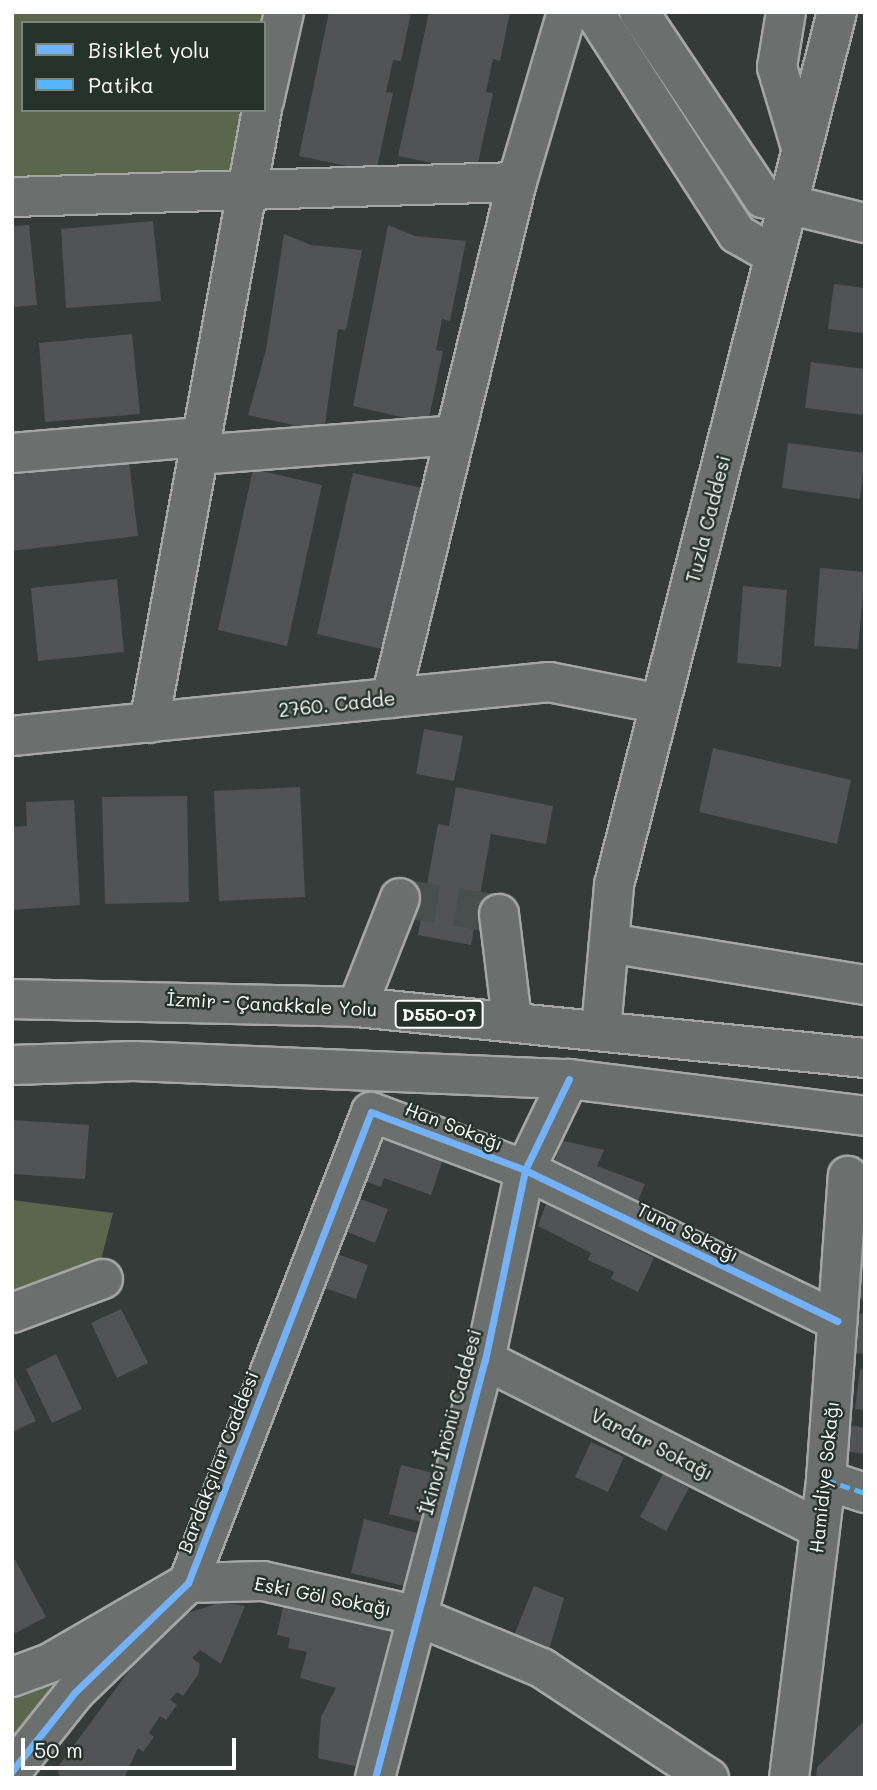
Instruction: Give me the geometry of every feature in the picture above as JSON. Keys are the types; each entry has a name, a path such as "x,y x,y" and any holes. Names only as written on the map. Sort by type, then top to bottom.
{"main road":[{"path":"266,92 284,12"},
{"path":"391,698 517,182 567,12"},
{"path":"594,12 737,234 774,255"},
{"path":"639,12 763,198 865,223"},
{"path":"786,12 777,68 800,144"},
{"name":"Tuzla Caddesi","path":"601,1029 614,885 800,144 836,12"},
{"path":"149,723 245,190 262,112"},
{"path":"12,197 517,182"},
{"path":"12,453 455,435"},
{"name":"2760. Cadde","path":"12,736 549,682 660,704"},
{"path":"357,1007 400,898"},
{"path":"499,914 512,1020"},
{"path":"609,943 865,985"},
{"name":"İzmir - Çanakkale Yolu","path":"12,999 357,1007 512,1020 865,1058"},
{"path":"12,1065 134,1061 569,1079 865,1116"},
{"name":"İkinci İnönü Caddesi","path":"375,1778 414,1615 485,1360 525,1171 569,1079"},
{"name":"Han Sokağı","path":"371,1112 525,1171"},
{"name":"Bardakçılar Caddesi","path":"12,1771 75,1692 188,1583 371,1112"},
{"name":"Tuna Sokağı","path":"525,1171 837,1321"},
{"name":"Hamidiye Sokağı","path":"789,1778 826,1480 848,1176"},
{"path":"12,1313 103,1279"},
{"name":"Vardar Sokağı","path":"485,1360 820,1529"},
{"path":"826,1480 865,1493"},
{"name":"Eski Göl Sokağı","path":"188,1583 263,1581 414,1615 542,1668 709,1778"},
{"path":"12,1677 50,1663 188,1583"}],"green space":[{"path":"12,12 264,12 262,21 21,21 21,112 246,112 233,175 12,177"},
{"path":"12,1200 113,1213 100,1264 12,1294"},
{"path":"56,1678 15,1743 12,1741 12,1691"}],"building":[{"path":"329,12 411,12 401,61 393,60 386,92 393,93 376,172 299,156"},
{"path":"429,12 510,12 500,61 493,59 486,92 493,93 476,172 398,156"},
{"path":"153,221 161,301 66,308 61,229"},
{"path":"29,225 37,305 12,307 12,226"},
{"path":"388,225 415,236 466,241 450,321 442,319 436,350 443,351 428,423 353,406"},
{"path":"284,234 311,245 362,250 346,330 338,329 324,432 248,415 266,350"},
{"path":"834,284 865,288 865,333 828,329"},
{"path":"132,334 140,414 45,422 39,343"},
{"path":"811,362 865,369 865,415 805,408"},
{"path":"788,443 865,453 860,499 782,488"},
{"path":"129,461 138,536 12,551 12,475"},
{"path":"253,469 322,485 287,646 218,630"},
{"path":"353,473 422,488 386,650 317,634"},
{"path":"820,568 865,572 858,649 814,646"},
{"path":"117,579 124,652 38,661 31,588"},
{"path":"743,586 787,590 781,667 737,663"},
{"path":"424,729 463,736 454,781 416,774"},
{"path":"713,748 851,780 837,844 699,812"},
{"path":"300,787 305,897 219,901 214,791"},
{"path":"456,787 553,806 546,844 491,834 471,945 418,935 438,824 449,826"},
{"path":"187,796 189,902 105,904 102,797"},
{"path":"74,800 80,905 12,910 12,827 27,826 26,802"},
{"path":"12,1120 89,1125 85,1179 12,1174"},
{"path":"381,1134 444,1156 431,1195 384,1178 381,1187 365,1181"},
{"path":"563,1141 604,1150 597,1166 645,1184 637,1203 552,1167"},
{"path":"357,1198 388,1209 375,1243 345,1231"},
{"path":"546,1204 654,1258 638,1292 611,1279 614,1272 588,1260 591,1253 538,1226"},
{"path":"865,1248 865,1300 857,1299"},
{"path":"337,1254 368,1265 356,1299 325,1288"},
{"path":"121,1309 148,1363 117,1378 91,1323"},
{"path":"857,1313 865,1314 865,1354 852,1353"},
{"path":"56,1354 82,1409 52,1423 26,1369"},
{"path":"860,1369 865,1370 865,1410 855,1409"},
{"path":"12,1372 36,1421 12,1432"},
{"path":"850,1425 865,1428 865,1454 845,1451"},
{"path":"591,1442 624,1457 608,1492 575,1477"},
{"path":"401,1465 437,1474 426,1523 389,1514"},
{"path":"663,1474 689,1488 666,1531 640,1517"},
{"path":"364,1519 421,1534 408,1587 351,1573"},
{"path":"12,1554 46,1617 12,1635"},
{"path":"534,1586 564,1598 547,1657 511,1643"},
{"path":"223,1602 245,1606 221,1664 200,1650 192,1658 200,1664 198,1675 183,1696 177,1692 170,1700 177,1705 166,1720 160,1716 149,1733 154,1737 143,1752 138,1748 124,1778 60,1777 57,1768 157,1633 178,1616"},
{"path":"284,1603 396,1632 359,1767 318,1758 321,1717 336,1688 300,1678 307,1652 288,1648 290,1638 277,1635"},
{"path":"865,1720 865,1778 816,1778 817,1767"}],"tunnel":[{"path":"400,898 499,914"}],"marked path":[{"path":"826,1480 865,1493"}],"cycle path":[{"path":"375,1778 485,1360 525,1170 569,1079"},
{"path":"12,1771 75,1692 188,1583 371,1112 525,1170 837,1321"}]}
